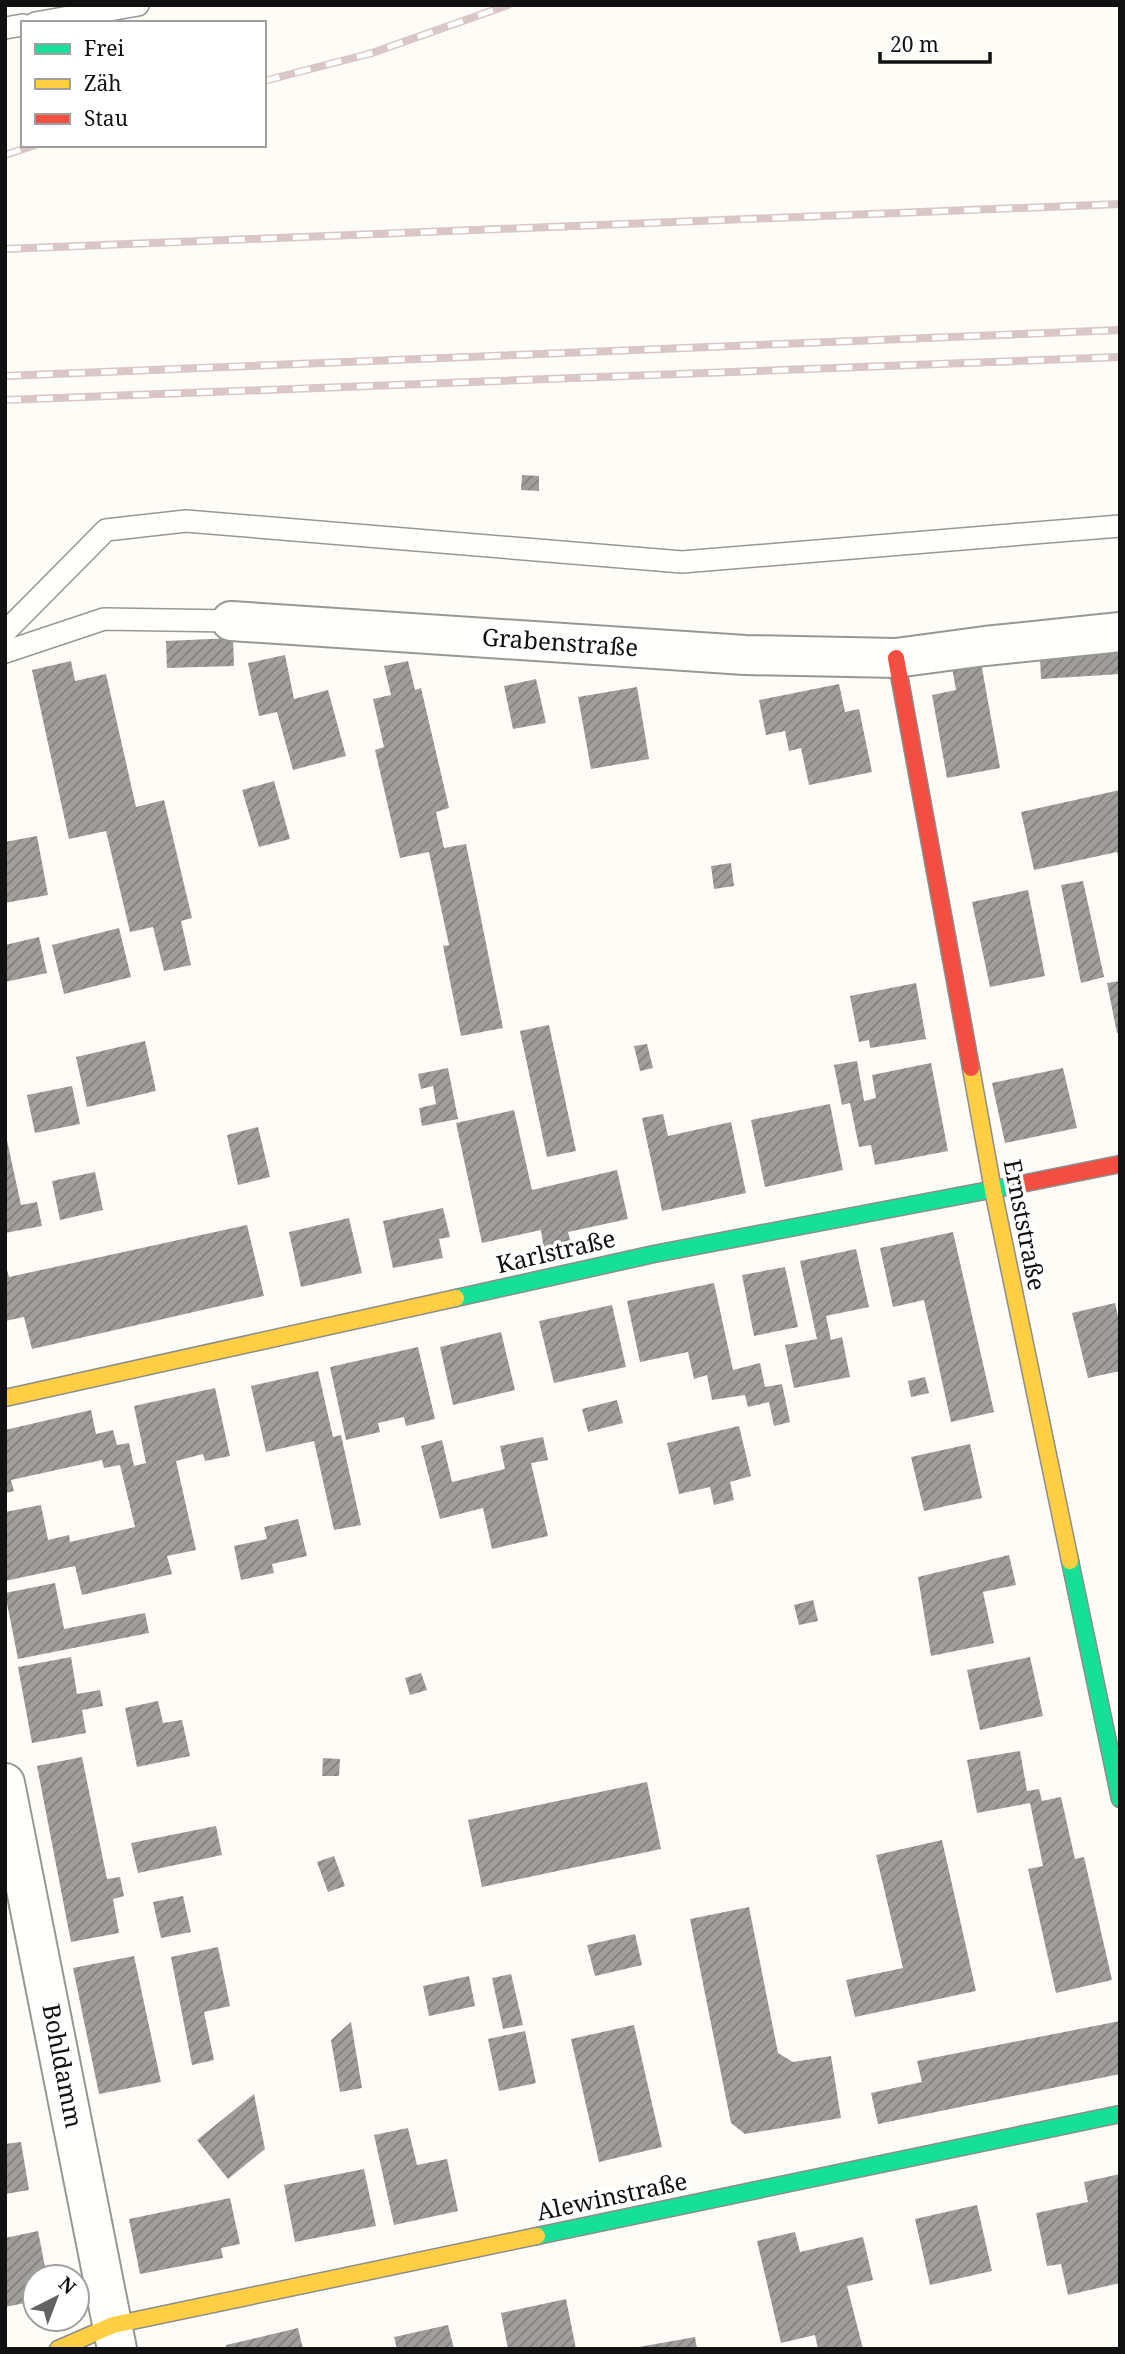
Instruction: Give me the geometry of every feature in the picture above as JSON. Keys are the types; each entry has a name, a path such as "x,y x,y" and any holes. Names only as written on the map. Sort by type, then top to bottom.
{"street":[{"name":"Grabenstraße","path":"230,621 745,655 895,658 1120,632"},
{"name":"Ernststraße","path":"895,658 993,1190 1110,1699 1120,1800"},
{"name":"Karlstraße","path":"5,1398 654,1254 1120,1164"},
{"name":"Bohldamm","path":"5,1783 115,2337"},
{"name":"Alewinstraße","path":"58,2349 1120,2114"}],"lane":[{"path":"46,21 138,5"},
{"path":"5,632 106,530 186,521 682,562 1120,526"},
{"name":"Grabenstraße","path":"5,652 104,619 230,621"}],"building":[{"path":"522,475 539,476 539,491 521,490"},
{"path":"1120,632 1120,674 1041,679 1039,637"},
{"path":"233,638 234,666 167,668 166,641"},
{"path":"285,655 294,699 328,690 346,756 293,770 277,712 259,716 248,663"},
{"path":"980,657 1000,768 947,778 932,695 956,690 951,662"},
{"path":"71,661 75,681 106,674 136,807 164,800 192,918 181,921 191,965 164,971 153,927 130,932 106,831 69,839 32,670"},
{"path":"408,661 415,690 421,688 449,808 436,812 444,848 466,844 503,1028 461,1036 443,946 449,945 429,852 400,858 375,750 384,747 373,699 391,695 384,666"},
{"path":"536,679 546,723 513,729 504,686"},
{"path":"839,684 845,712 859,709 872,772 809,785 801,748 789,751 785,731 766,735 759,700"},
{"path":"637,687 649,759 591,769 578,697"},
{"path":"274,781 290,839 259,847 242,790"},
{"path":"1120,790 1120,861 1117,852 1034,870 1021,812"},
{"path":"37,836 48,895 5,903 5,842"},
{"path":"731,863 734,886 714,889 711,866"},
{"path":"1083,881 1104,977 1081,983 1061,885"},
{"path":"1028,890 1045,976 990,987 972,902"},
{"path":"119,928 131,977 64,994 52,945"},
{"path":"39,937 47,973 5,982 5,945"},
{"path":"1120,981 1120,1033 1117,1033 1107,983"},
{"path":"916,983 926,1039 870,1048 869,1040 859,1042 850,996"},
{"path":"549,1025 576,1151 547,1157 520,1031"},
{"path":"145,1041 156,1091 87,1107 76,1057"},
{"path":"647,1044 653,1068 640,1071 634,1046"},
{"path":"857,1061 864,1101 876,1098 872,1075 931,1063 948,1151 875,1165 871,1145 859,1147 850,1103 842,1105 834,1065"},
{"path":"448,1068 458,1119 422,1126 419,1108 436,1104 433,1086 421,1089 418,1074"},
{"path":"1063,1068 1077,1128 1005,1143 992,1083"},
{"path":"72,1086 80,1124 35,1133 27,1095"},
{"path":"830,1104 843,1170 765,1187 751,1120"},
{"path":"514,1110 532,1190 617,1170 628,1219 568,1232 571,1244 544,1250 541,1230 482,1243 456,1123"},
{"path":"663,1114 668,1136 731,1122 746,1193 662,1211 642,1118"},
{"path":"258,1127 270,1177 238,1185 227,1135"},
{"path":"5,1131 21,1205 37,1202 42,1226 5,1233"},
{"path":"95,1172 103,1210 60,1220 52,1181"},
{"path":"443,1208 450,1237 439,1239 443,1258 393,1268 383,1221"},
{"path":"349,1218 362,1273 301,1287 289,1232"},
{"path":"247,1225 264,1296 32,1349 24,1317 5,1321 5,1263 9,1277"},
{"path":"953,1232 994,1412 951,1422 924,1300 893,1307 880,1248"},
{"path":"856,1249 869,1307 826,1316 831,1340 842,1337 850,1377 794,1388 785,1345 817,1339 800,1261"},
{"path":"785,1267 798,1327 754,1336 742,1275"},
{"path":"714,1283 733,1370 760,1363 765,1387 782,1384 790,1422 774,1426 769,1402 748,1407 745,1395 712,1400 707,1375 694,1379 688,1352 640,1362 627,1301"},
{"path":"1115,1303 1120,1325 1120,1371 1088,1378 1072,1313"},
{"path":"612,1305 626,1367 554,1383 539,1321"},
{"path":"501,1332 515,1390 453,1405 440,1347"},
{"path":"418,1347 435,1419 406,1426 404,1417 378,1423 380,1432 346,1440 330,1367"},
{"path":"318,1371 333,1437 341,1435 361,1525 334,1530 314,1441 266,1452 251,1386"},
{"path":"925,1377 929,1393 911,1397 908,1381"},
{"path":"215,1388 230,1456 205,1461 203,1454 176,1461 196,1550 167,1556 172,1574 82,1595 75,1566 5,1581 5,1512 41,1505 48,1540 69,1535 70,1542 135,1527 120,1465 104,1468 102,1460 11,1480 14,1491 5,1493 5,1430 91,1410 96,1434 113,1430 117,1445 129,1443 134,1466 146,1463 134,1406"},
{"path":"617,1400 623,1423 588,1432 582,1409"},
{"path":"739,1426 751,1476 730,1482 734,1500 714,1505 710,1487 679,1494 667,1443"},
{"path":"543,1437 548,1460 531,1463 548,1536 492,1549 483,1508 440,1519 421,1446 442,1440 452,1482 505,1469 500,1446"},
{"path":"970,1444 982,1498 924,1511 911,1457"},
{"path":"298,1519 307,1556 272,1564 274,1573 241,1580 234,1546 267,1539 264,1527"},
{"path":"1009,1555 1016,1585 983,1592 994,1643 931,1656 918,1577"},
{"path":"55,1583 64,1629 145,1613 149,1633 18,1659 5,1593"},
{"path":"813,1600 818,1621 799,1625 794,1605"},
{"path":"71,1657 77,1694 100,1690 103,1706 82,1710 86,1733 32,1743 18,1667"},
{"path":"1030,1657 1043,1716 980,1730 967,1670"},
{"path":"421,1673 427,1690 410,1695 405,1678"},
{"path":"158,1701 163,1723 182,1720 190,1756 137,1767 125,1708"},
{"path":"1020,1751 1027,1791 1039,1789 1042,1801 1061,1797 1075,1859 1084,1857 1112,1980 1056,1993 1028,1869 1043,1866 1030,1803 977,1813 967,1760"},
{"path":"82,1757 107,1879 120,1877 124,1896 113,1899 119,1933 71,1942 37,1766"},
{"path":"323,1758 340,1759 339,1776 322,1776"},
{"path":"647,1782 661,1849 482,1887 468,1820"},
{"path":"216,1826 222,1855 138,1873 131,1843"},
{"path":"942,1840 976,1991 855,2017 846,1980 903,1968 876,1855"},
{"path":"334,1856 345,1886 328,1892 317,1862"},
{"path":"183,1896 191,1932 161,1938 153,1902"},
{"path":"749,1907 778,2053 793,2062 831,2056 841,2118 745,2134 731,2123 690,1919"},
{"path":"635,1934 642,1965 595,1976 587,1945"},
{"path":"218,1947 230,2006 204,2012 214,2060 192,2065 171,1957"},
{"path":"134,1956 161,2082 99,2094 73,1968"},
{"path":"511,1974 523,2025 503,2029 492,1978"},
{"path":"469,1976 475,2006 429,2016 423,1986"},
{"path":"1120,2021 1120,2074 878,2124 871,2093 922,2082 917,2061"},
{"path":"351,2022 362,2088 340,2092 331,2040"},
{"path":"634,2025 662,2147 599,2162 571,2039"},
{"path":"525,2031 536,2083 499,2091 488,2039"},
{"path":"254,2094 265,2149 228,2179 197,2140"},
{"path":"408,2128 417,2165 447,2159 458,2211 394,2225 374,2135"},
{"path":"21,2142 29,2190 5,2194 5,2144"},
{"path":"364,2169 376,2226 295,2242 284,2185"},
{"path":"1120,2174 1120,2283 1068,2295 1061,2264 1047,2266 1036,2213 1088,2202 1084,2182"},
{"path":"230,2198 240,2244 221,2248 223,2258 140,2274 129,2219"},
{"path":"977,2205 992,2271 930,2285 915,2219"},
{"path":"38,2231 44,2263 21,2263 21,2304 5,2307 5,2238"},
{"path":"795,2232 800,2252 863,2237 873,2280 847,2286 863,2349 818,2349 815,2335 781,2343 757,2241"},
{"path":"566,2299 576,2349 508,2349 501,2313"},
{"path":"448,2325 454,2349 397,2349 394,2337"},
{"path":"298,2328 303,2349 227,2349 226,2345"},
{"path":"695,2337 697,2349 639,2349 639,2347"}],"railway":[{"path":"266,80 372,53 508,5"},
{"path":"5,155 29,147"},
{"path":"5,249 1120,204"},
{"path":"5,376 1120,330"},
{"path":"5,400 1120,357"}],"traffic: fast":[{"path":"456,1298 654,1254 1021,1184"},
{"path":"1070,1561 1120,1799"},
{"path":"537,2236 1120,2114"}],"traffic: slow":[{"path":"971,1068 993,1190 1070,1561"},
{"path":"5,1398 456,1298"},
{"path":"58,2349 113,2325 537,2236"}],"traffic: jam":[{"path":"896,658 971,1068"},
{"path":"1021,1184 1120,1164"}]}
